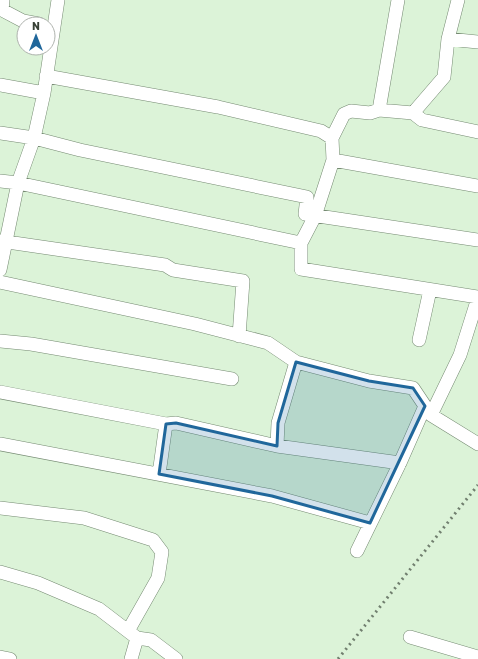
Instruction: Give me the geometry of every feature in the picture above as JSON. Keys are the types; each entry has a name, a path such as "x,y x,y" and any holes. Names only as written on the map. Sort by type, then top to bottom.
{"street":[{"path":"3,0 2,10 16,17"},
{"path":"53,16 58,0"},
{"path":"379,110 398,0"},
{"path":"413,113 444,77 448,39 458,0"},
{"path":"448,39 478,42"},
{"path":"0,270 3,242 18,183 34,138 44,93 48,56"},
{"path":"46,76 218,107 321,131 332,138"},
{"path":"0,85 44,93"},
{"path":"357,551 400,463 460,355 478,298 301,269 301,243 315,216 333,160 332,138 344,114 351,111 370,113 379,110 413,113 422,120 478,132"},
{"path":"0,133 34,138 80,150 307,197 305,214 478,240"},
{"path":"333,160 478,186"},
{"path":"0,181 18,183 301,243"},
{"path":"3,242 165,265 173,270 243,281 239,336"},
{"path":"0,282 194,324 268,343 296,362 369,381 413,388 428,411 478,444"},
{"path":"419,340 430,290"},
{"path":"0,341 31,344 232,379"},
{"path":"277,446 278,424 296,362"},
{"path":"0,392 166,424 176,424 277,446 400,463"},
{"path":"159,474 166,424"},
{"path":"0,444 272,496 370,523"},
{"path":"0,508 84,518 153,540 162,552 158,578 132,634 130,659"},
{"path":"0,572 38,583 99,609 132,634 151,640 176,659"},
{"path":"410,637 478,657"},
{"path":"0,656 10,659"}],"highlighted area":[{"path":"296,362 369,381 413,388 425,406 370,523 272,496 159,474 166,424 176,423 277,446 278,423"}],"railway":[{"path":"338,659 478,485"}]}
